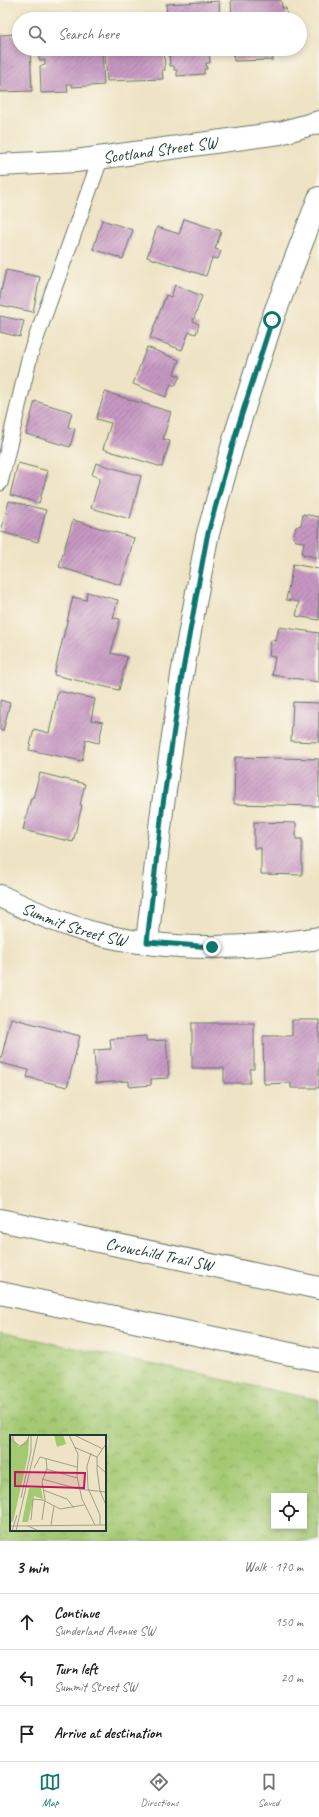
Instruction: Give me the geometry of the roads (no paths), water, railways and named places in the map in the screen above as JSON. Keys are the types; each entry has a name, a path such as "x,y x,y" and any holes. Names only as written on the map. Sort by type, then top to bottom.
{"main road":[{"name":"Scotland Street SW","path":"0,165 76,161 280,133 319,122"},
{"path":"147,942 162,811 180,690 207,537 236,433 272,320 319,198"},
{"name":"Summit Street SW","path":"0,896 90,932 147,942 212,947 241,947 319,938"},
{"name":"Crowchild Trail SW","path":"0,1220 319,1288"},
{"path":"0,1293 319,1360"}],"lane":[{"path":"0,483 30,355 101,157"}]}
